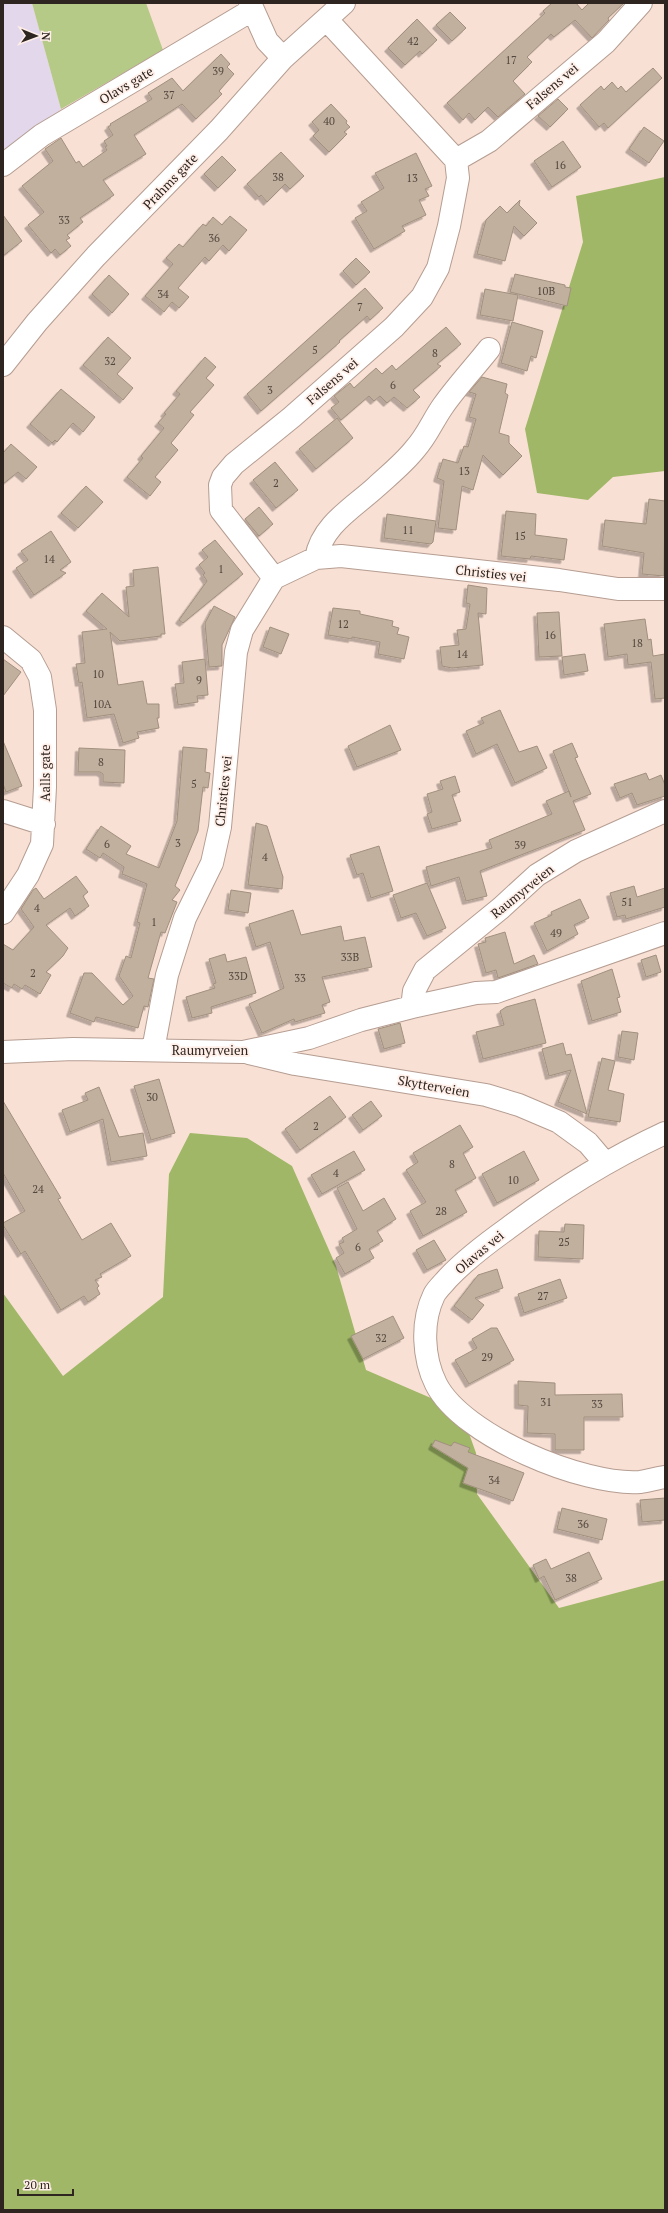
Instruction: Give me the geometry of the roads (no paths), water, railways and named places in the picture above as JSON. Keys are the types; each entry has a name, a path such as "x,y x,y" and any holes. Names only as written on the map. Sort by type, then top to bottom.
{"street":[{"name":"Prahms gate","path":"3,365 37,322 96,256 219,130 283,58 327,20 344,3"},
{"name":"Falsens vei","path":"274,578 221,510 220,485 223,477 234,464 292,417 383,337 422,297 438,268 449,226 458,178 456,160 488,140 606,42 641,3"},
{"path":"251,6 267,41 283,58"},
{"name":"Olavs gate","path":"3,165 42,135 251,6"},
{"path":"327,20 456,160"},
{"path":"316,558 325,536 336,521 376,487 416,449 431,428 443,406 489,349"},
{"name":"Christies vei","path":"153,1050 167,975 185,918 212,863 220,827 236,652 242,630 274,578 316,558 341,556 559,580 618,589 665,589"},
{"name":"Aalls gate","path":"3,637 30,660 40,677 45,710 44,824 42,844 28,875 3,913"},
{"path":"3,811 44,824"},
{"name":"Raumyrveien","path":"412,1007 414,991 425,970 501,908 537,875 576,851 665,812"},
{"name":"Raumyrveien","path":"3,1052 73,1049 243,1052 309,1038 361,1020 412,1007 476,993 496,992 665,933"},
{"name":"Skytterveien","path":"243,1052 295,1064 479,1094 506,1101 559,1122 588,1143 605,1163"},
{"name":"Olavas vei","path":"665,1133 605,1163 535,1208 464,1261 434,1294 427,1317 424,1343 436,1385 456,1410 506,1444 547,1463 578,1473 639,1482 665,1477"}]}
